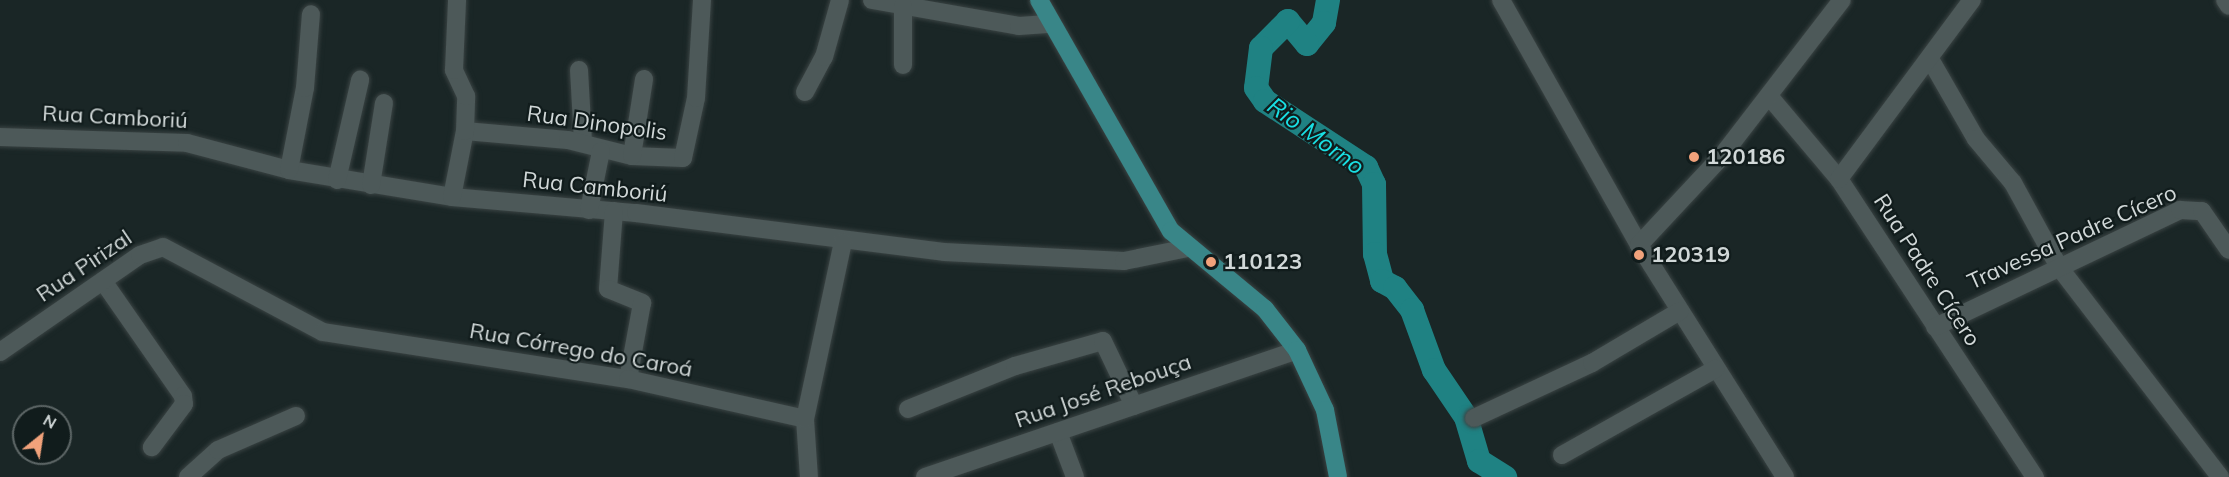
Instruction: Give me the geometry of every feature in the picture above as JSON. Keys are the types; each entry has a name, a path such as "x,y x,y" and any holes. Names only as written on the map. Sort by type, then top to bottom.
{"main road":[{"path":"1039,0 1150,198 1188,248 1265,309 1297,350 1324,410 1338,477"}],"street":[{"path":"452,197 465,131 466,96 454,70 457,0"},
{"name":"Rua Dinopolis","path":"465,131 583,142 601,151 632,156 685,156 696,98 702,0"},
{"path":"805,92 824,57 840,0"},
{"path":"878,0 1018,26 1051,24"},
{"path":"1501,0 1677,313 1715,369 1778,474"},
{"path":"1639,244 1682,203 1769,96 1842,0"},
{"path":"1839,179 1972,0"},
{"path":"2225,0 2229,6"},
{"path":"903,6 903,64"},
{"path":"289,170 305,88 311,14"},
{"path":"1930,59 1976,139 2019,192 2059,267 2220,477"},
{"path":"579,70 583,142"},
{"path":"632,156 644,79"},
{"path":"337,180 360,80"},
{"name":"Rua Padre Cícero","path":"1769,96 1839,179 2035,477"},
{"path":"371,185 384,103"},
{"name":"Rua Camboriú","path":"0,137 187,143 337,180 452,197 614,212 843,242 1084,261 1124,261 1188,248"},
{"path":"589,210 601,151"},
{"name":"Travessa Padre Cícero","path":"1935,327 2180,210 2197,209 2229,250"},
{"path":"614,212 608,289 642,303 628,379"},
{"path":"809,477 804,419 843,242"},
{"name":"Rua Pirizal","path":"0,352 104,281 163,246 233,280 292,319"},
{"path":"104,281 183,396 184,404 152,447"},
{"path":"1474,418 1592,363 1677,313"},
{"name":"Rua Córrego do Caroá","path":"292,319 356,339 628,379 804,419"},
{"path":"908,409 1015,366 1103,341 1134,406"},
{"name":"Rua José Rebouça","path":"925,477 1297,350"},
{"path":"1562,455 1715,369"},
{"path":"188,477 218,450 296,416"},
{"path":"1058,432 1075,477"}],"waterway":[{"name":"Rio Morno","path":"1328,0 1324,23 1307,44 1288,21 1261,48 1256,88 1265,101 1366,167 1374,184 1375,254 1382,281 1395,288 1412,310 1434,370 1466,417 1479,461 1505,477"}],"place":[{"name":"120186","path":"1694,157"},
{"name":"120319","path":"1639,255"},
{"name":"110123","path":"1211,262"}]}
